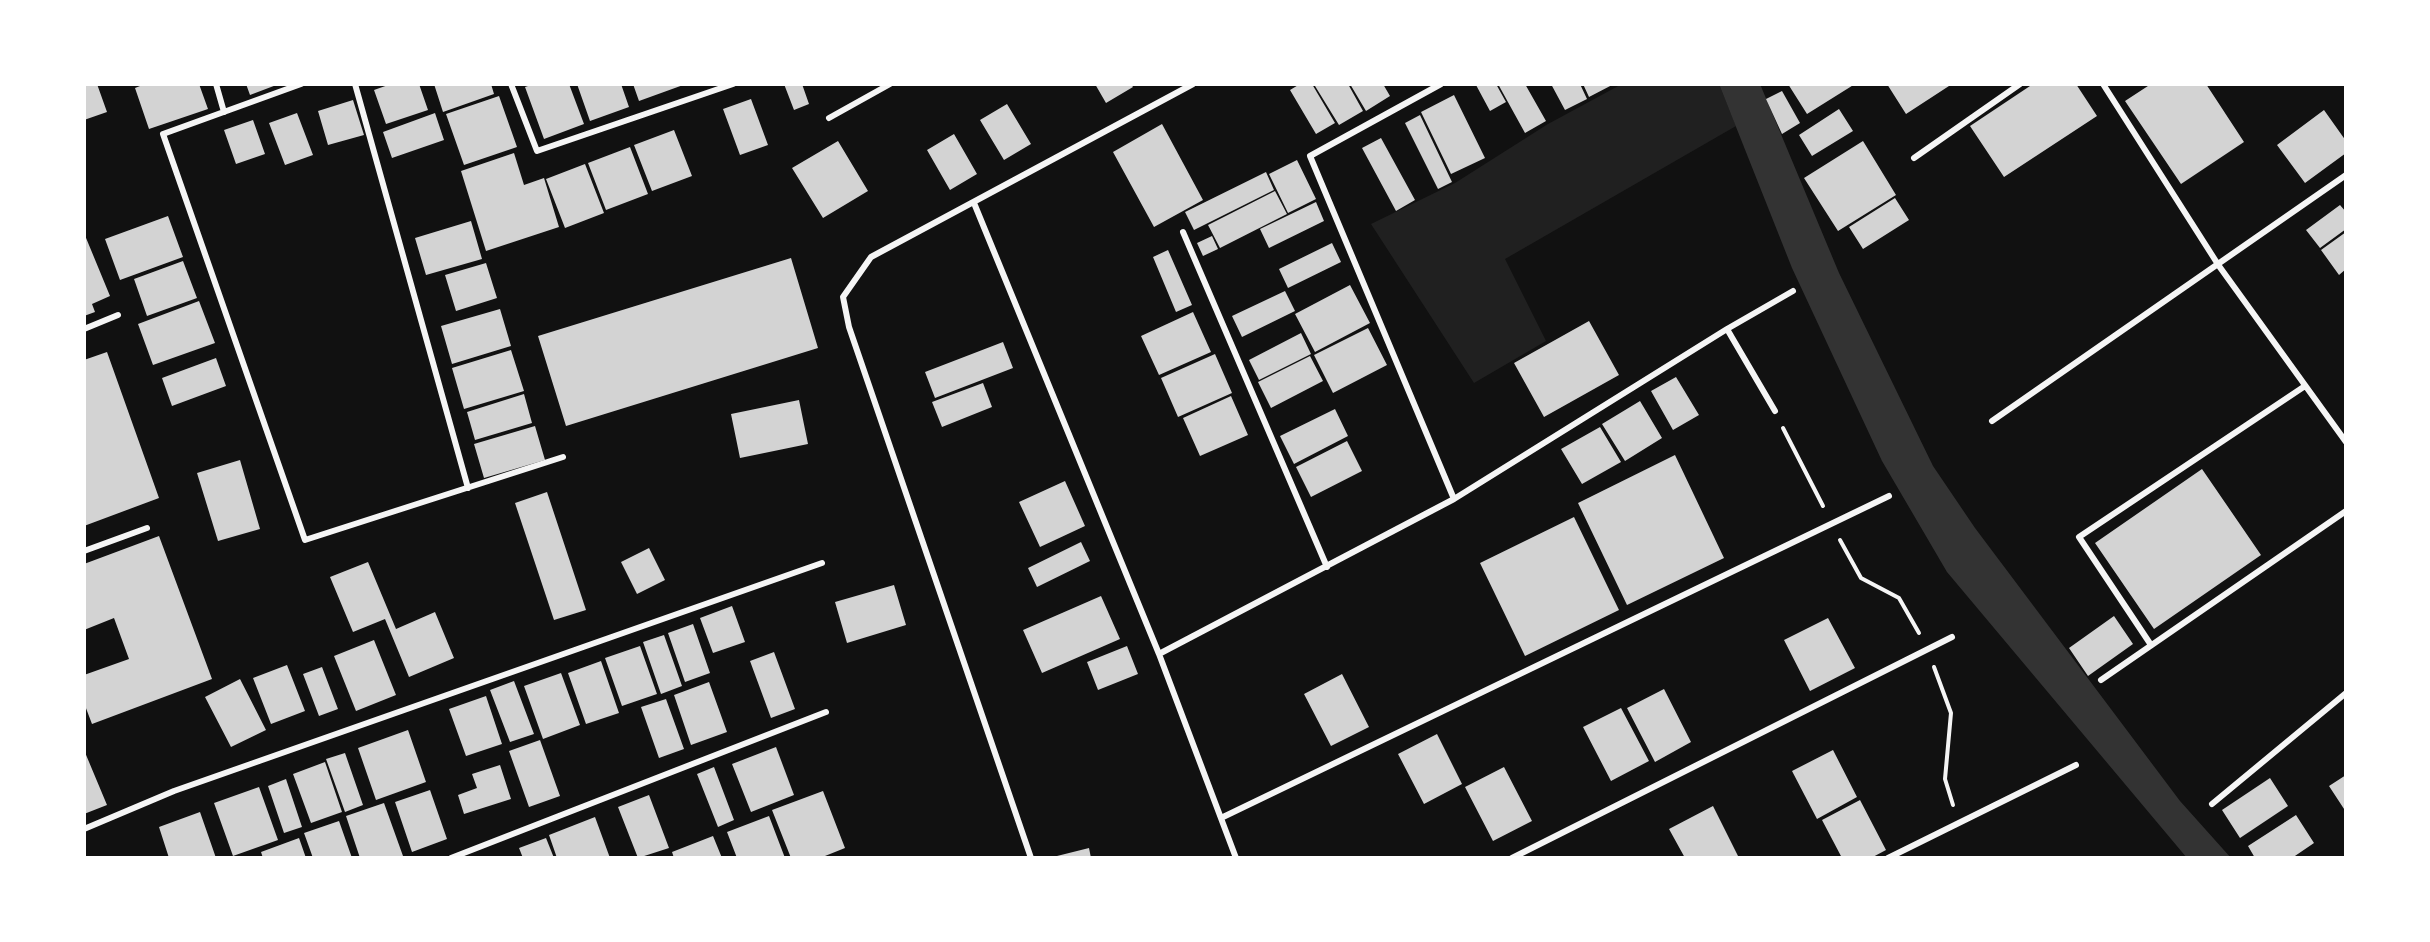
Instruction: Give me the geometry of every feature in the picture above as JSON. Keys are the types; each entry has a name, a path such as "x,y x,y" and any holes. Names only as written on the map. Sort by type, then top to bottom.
{"street":[{"path":"216,84 224,112"},
{"path":"301,84 163,134 305,540 563,457"},
{"path":"355,84 468,488"},
{"path":"511,84 537,151 733,84"},
{"path":"829,118 890,84"},
{"path":"1031,858 853,339 843,297 871,257 1193,84"},
{"path":"1441,84 1310,156 1454,499"},
{"path":"1914,158 2020,84"},
{"path":"2103,84 2218,266 2346,442"},
{"path":"1992,421 2346,175"},
{"path":"974,203 1159,654 1236,858"},
{"path":"1183,232 1326,567"},
{"path":"1159,654 1454,499 1727,329 1793,291"},
{"path":"84,329 118,315"},
{"path":"1727,329 1774,411"},
{"path":"2151,645 2079,537 2305,386"},
{"path":"1221,818 1889,496"},
{"path":"2102,680 2346,511"},
{"path":"84,551 147,528"},
{"path":"84,829 174,791 822,563"},
{"path":"1512,858 1952,637"},
{"path":"2212,804 2346,693"},
{"path":"451,858 826,712"},
{"path":"1888,858 2076,765"}],"path":[{"path":"1774,411 1861,578 1899,598 1927,649 1951,713 1945,779 1958,824"}],"shaded area":[{"path":"1622,84 1719,84 1736,126 1505,259 1546,341 1474,383 1371,224 1455,183 1548,124"},
{"path":"1719,84 1760,84 1839,273 1933,466 1975,528 2180,801 2231,858 2187,858 1947,572 1882,461 1792,268"}],"building":[{"path":"84,84 97,84 107,112 84,120"},
{"path":"145,84 199,84 208,109 149,129 135,88"},
{"path":"246,84 279,84 250,95"},
{"path":"391,84 419,84 428,110 386,124 374,90"},
{"path":"434,84 491,84 494,94 443,112"},
{"path":"534,84 569,84 584,124 544,139 525,87"},
{"path":"577,84 621,84 629,107 590,121"},
{"path":"633,84 686,84 639,101"},
{"path":"784,84 802,84 809,104 794,110"},
{"path":"1095,84 1131,84 1133,87 1106,103"},
{"path":"1300,84 1312,84 1335,123 1316,134 1290,90"},
{"path":"1318,84 1348,84 1363,111 1339,125 1315,86"},
{"path":"1350,84 1383,84 1390,96 1366,111"},
{"path":"1496,84 1506,102 1490,111 1476,85"},
{"path":"1498,84 1525,84 1546,121 1525,133"},
{"path":"1551,84 1580,84 1587,99 1565,110"},
{"path":"1583,84 1614,84 1589,97"},
{"path":"1788,84 1855,84 1807,114"},
{"path":"1887,84 1948,84 1949,86 1906,114"},
{"path":"2033,84 2076,84 2097,116 2004,177 1970,126"},
{"path":"2151,84 2206,84 2244,142 2181,184 2125,101"},
{"path":"1782,91 1800,123 1782,134 1766,99"},
{"path":"1454,95 1485,158 1451,174 1421,112"},
{"path":"499,96 517,147 464,165 446,114"},
{"path":"751,99 768,145 740,155 723,109"},
{"path":"353,100 364,135 328,145 318,111"},
{"path":"1007,104 1031,144 1004,160 980,120"},
{"path":"1839,109 1853,131 1812,156 1799,135"},
{"path":"2324,110 2346,141 2346,153 2305,183 2277,145"},
{"path":"297,113 313,155 285,165 269,123"},
{"path":"435,113 444,140 392,158 383,132"},
{"path":"1420,115 1452,182 1438,189 1405,123"},
{"path":"253,120 265,154 236,164 224,130"},
{"path":"1162,124 1203,200 1154,227 1113,152"},
{"path":"674,130 692,176 652,191 634,145"},
{"path":"954,134 977,174 950,190 927,150"},
{"path":"1381,138 1415,200 1396,211 1362,148"},
{"path":"838,141 868,191 823,218 792,168"},
{"path":"1863,141 1896,195 1838,231 1804,178"},
{"path":"630,147 648,194 606,210 588,163"},
{"path":"514,153 524,185 544,178 559,227 486,251 461,171"},
{"path":"1297,160 1316,199 1288,213 1269,174"},
{"path":"585,164 604,213 565,228 546,179"},
{"path":"1266,172 1274,190 1194,230 1185,212"},
{"path":"1275,191 1287,214 1220,248 1208,225"},
{"path":"1895,198 1909,220 1863,249 1849,227"},
{"path":"1316,202 1324,221 1269,248 1260,229"},
{"path":"2340,205 2346,212 2346,229 2320,248 2306,230"},
{"path":"168,216 183,257 120,280 105,239"},
{"path":"471,221 482,259 426,275 415,238"},
{"path":"2346,232 2346,269 2339,275 2321,250"},
{"path":"84,233 110,296 92,304 95,312 84,316"},
{"path":"1212,236 1218,249 1203,256 1197,243"},
{"path":"1332,243 1341,262 1288,288 1279,269"},
{"path":"1168,250 1192,305 1176,312 1153,257"},
{"path":"791,258 818,348 566,426 538,336"},
{"path":"183,261 197,298 147,316 134,279"},
{"path":"486,263 497,298 456,311 445,275"},
{"path":"1350,285 1370,323 1315,352 1295,314"},
{"path":"1285,291 1295,311 1242,337 1232,316"},
{"path":"199,301 215,343 153,365 138,324"},
{"path":"500,309 511,346 452,364 441,326"},
{"path":"1193,312 1211,352 1159,375 1141,336"},
{"path":"1589,321 1619,375 1544,417 1514,363"},
{"path":"1368,328 1387,365 1333,393 1314,355"},
{"path":"1301,333 1311,354 1259,380 1249,360"},
{"path":"1003,342 1013,368 935,398 925,372"},
{"path":"511,350 524,391 464,409 452,368"},
{"path":"107,352 159,498 84,526 84,360"},
{"path":"1215,354 1232,393 1178,417 1161,378"},
{"path":"1310,356 1323,381 1271,408 1258,382"},
{"path":"216,358 226,386 172,406 162,378"},
{"path":"1676,377 1699,415 1673,430 1651,391"},
{"path":"983,383 992,407 942,427 932,402"},
{"path":"524,394 532,423 475,440 467,412"},
{"path":"1231,396 1248,435 1200,456 1183,418"},
{"path":"799,400 808,444 740,458 731,414"},
{"path":"1640,401 1662,438 1625,461 1602,424"},
{"path":"1335,409 1348,436 1294,464 1280,436"},
{"path":"535,426 545,460 484,478 474,444"},
{"path":"1600,427 1621,462 1582,484 1561,449"},
{"path":"1347,441 1362,471 1311,497 1296,467"},
{"path":"1675,455 1724,558 1627,605 1578,503"},
{"path":"240,460 260,529 218,541 197,473"},
{"path":"2202,469 2261,555 2154,629 2095,543"},
{"path":"1065,481 1085,526 1040,547 1019,502"},
{"path":"547,492 586,610 554,620 515,503"},
{"path":"1574,517 1619,610 1525,656 1480,563"},
{"path":"159,536 212,679 92,724 84,703 84,675 129,659 114,618 84,630 84,564"},
{"path":"1081,542 1090,561 1037,587 1028,568"},
{"path":"649,548 665,580 637,594 621,562"},
{"path":"368,562 396,629 435,612 454,658 409,677 385,619 353,632 330,577"},
{"path":"894,585 906,625 847,643 835,602"},
{"path":"1101,596 1120,639 1042,673 1023,630"},
{"path":"732,606 745,642 713,653 700,618"},
{"path":"2114,616 2133,644 2088,676 2069,648"},
{"path":"1828,618 1855,668 1810,691 1784,640"},
{"path":"693,624 710,673 685,682 668,633"},
{"path":"664,635 682,686 661,694 643,642"},
{"path":"374,640 396,695 356,711 334,656"},
{"path":"640,646 657,694 622,706 605,658"},
{"path":"1127,646 1138,674 1098,690 1087,662"},
{"path":"774,652 795,709 771,718 750,661"},
{"path":"601,661 619,713 586,724 568,673"},
{"path":"287,665 305,711 271,724 253,678"},
{"path":"322,667 338,709 319,716 303,674"},
{"path":"561,673 580,725 543,739 524,686"},
{"path":"1342,674 1369,727 1331,746 1304,694"},
{"path":"240,679 266,730 231,747 205,697"},
{"path":"514,681 534,734 510,742 490,690"},
{"path":"709,682 727,732 691,745 674,695"},
{"path":"1664,689 1691,742 1655,762 1627,708"},
{"path":"486,696 502,744 466,756 449,709"},
{"path":"666,699 684,749 659,758 641,707"},
{"path":"1621,708 1649,761 1611,781 1583,727"},
{"path":"408,730 426,782 376,800 358,748"},
{"path":"1437,734 1462,784 1424,804 1398,754"},
{"path":"540,740 560,796 529,807 509,751"},
{"path":"776,747 794,795 751,812 732,764"},
{"path":"84,750 107,805 84,814"},
{"path":"1833,750 1857,797 1817,819 1792,771"},
{"path":"345,753 363,805 345,812 326,759"},
{"path":"325,762 342,812 311,823 293,774"},
{"path":"500,765 511,799 464,814 458,795 477,788 472,774"},
{"path":"714,767 734,820 718,827 697,774"},
{"path":"1504,767 1532,821 1493,841 1465,787"},
{"path":"2346,775 2346,812 2329,786"},
{"path":"2270,778 2288,806 2240,838 2222,810"},
{"path":"286,779 302,827 284,833 268,786"},
{"path":"259,787 278,840 233,856 214,803"},
{"path":"430,790 447,839 412,852 395,802"},
{"path":"823,791 845,848 820,858 791,858 772,810"},
{"path":"649,795 669,848 638,858 618,807"},
{"path":"1860,800 1886,850 1871,858 1842,858 1822,820"},
{"path":"384,803 403,856 360,858 346,816"},
{"path":"1713,806 1739,858 1685,858 1669,829"},
{"path":"200,812 216,858 169,858 159,827"},
{"path":"2296,815 2314,843 2292,858 2255,858 2248,846"},
{"path":"769,816 785,858 737,858 727,832"},
{"path":"595,817 610,858 557,858 549,835"},
{"path":"339,821 352,858 313,858 304,833"},
{"path":"713,836 722,858 674,858 672,852"},
{"path":"299,838 306,858 263,858 261,852"},
{"path":"546,838 554,858 523,858 519,848"},
{"path":"1089,848 1091,858 1053,858 1053,857"}]}
